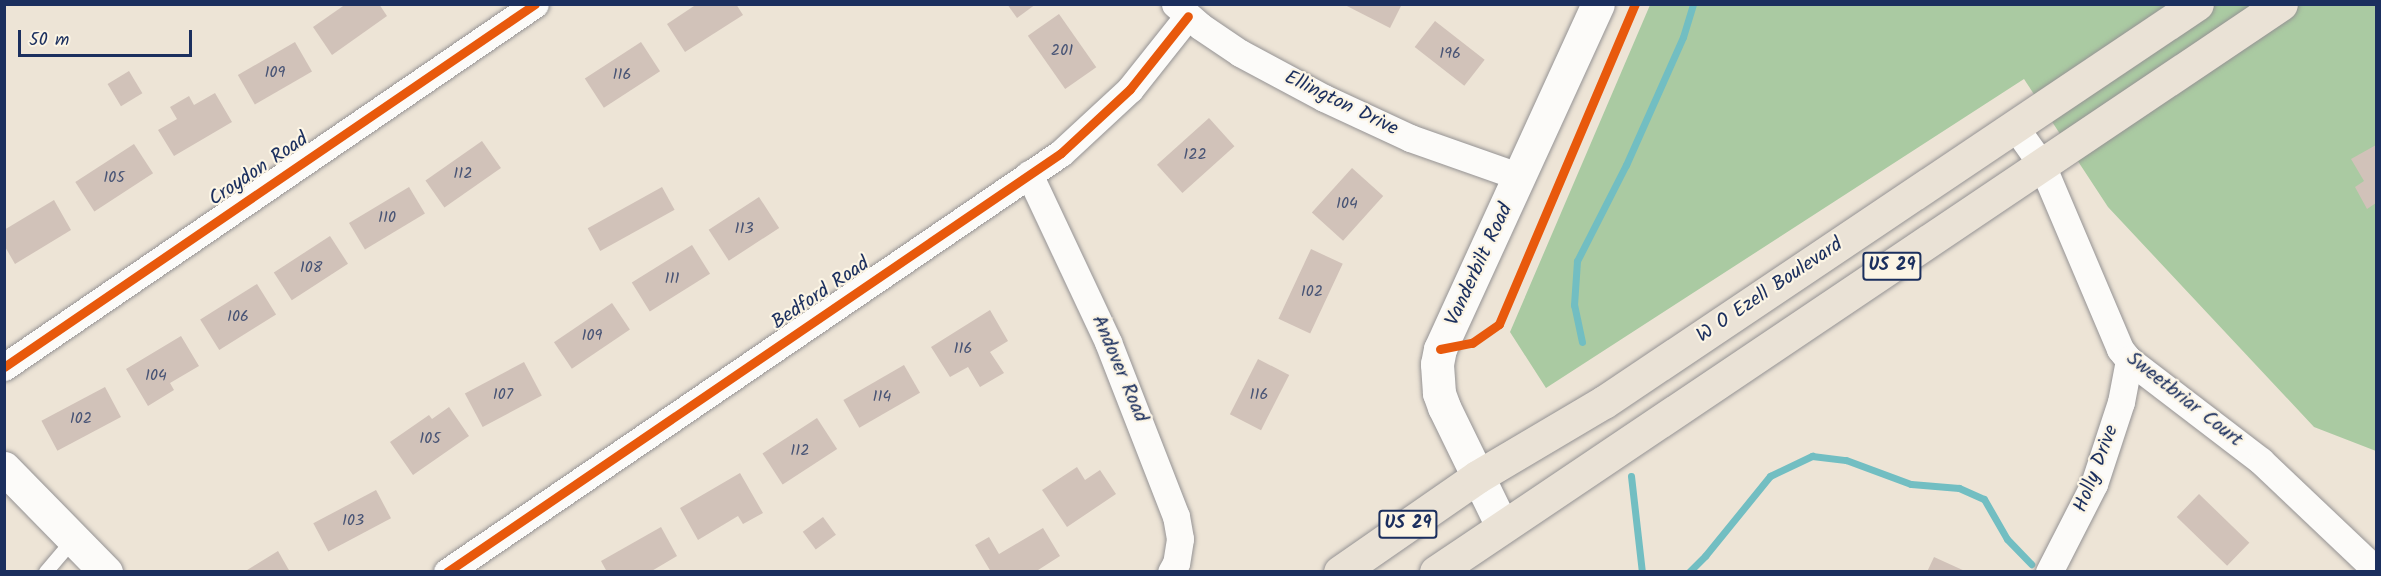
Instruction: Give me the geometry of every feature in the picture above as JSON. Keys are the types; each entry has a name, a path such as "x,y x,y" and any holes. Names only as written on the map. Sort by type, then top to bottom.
{"main road":[{"name":"W O Ezell Boulevard","path":"1340,572 1477,477 1604,402 2198,4"},
{"name":"US 29","path":"1436,572 2281,4"}],"street":[{"name":"Croydon Road","path":"4,367 535,4"},
{"name":"Vanderbilt Road","path":"1502,526 1439,393 1437,364 1440,349 1521,177 1598,4"},
{"name":"Ellington Drive","path":"1182,10 1240,53 1324,98 1410,138 1521,177"},
{"name":"Bedford Road","path":"447,572 1070,145 1130,89 1182,10"},
{"name":"Sweetbriar Court","path":"2015,127 2042,165 2113,337 2129,360 2261,461 2376,570"},
{"name":"Andover Road","path":"1029,174 1108,342 1176,516 1180,539 1172,572"},
{"name":"Holly Drive","path":"2049,572 2102,464 2121,402 2129,360"},
{"path":"4,468 106,572"}],"lane":[{"path":"46,572 74,539"}],"green space":[{"path":"1650,5 2376,5 2376,451 2314,427 2108,207 2024,79 1546,388 1510,332"}],"building":[{"path":"346,4 379,4 387,16 332,55 313,27"},
{"path":"697,4 736,4 743,15 685,52 667,24"},
{"path":"1007,4 1036,4 1017,18"},
{"path":"1343,4 1402,4 1390,28"},
{"path":"1059,14 1096,67 1065,89 1028,36"},
{"path":"1435,21 1485,60 1464,86 1415,47"},
{"path":"295,42 312,71 255,104 238,75"},
{"path":"641,42 660,71 604,108 585,78"},
{"path":"129,71 142,93 121,106 108,84"},
{"path":"215,93 232,122 174,156 158,130 177,119 170,107 189,96 194,105"},
{"path":"1209,118 1234,146 1182,193 1157,165"},
{"path":"482,141 501,168 444,208 425,181"},
{"path":"134,144 153,173 94,211 75,182"},
{"path":"2376,145 2376,203 2367,209 2355,187 2364,181 2351,159"},
{"path":"1352,168 1383,196 1343,241 1312,213"},
{"path":"409,187 425,214 365,250 349,223"},
{"path":"662,187 675,210 600,251 588,228"},
{"path":"759,197 779,228 729,261 709,230"},
{"path":"54,200 71,230 15,264 4,245 4,230"},
{"path":"330,236 348,264 292,300 274,272"},
{"path":"692,245 710,274 650,311 632,283"},
{"path":"1311,249 1343,264 1310,334 1278,319"},
{"path":"257,284 276,315 219,350 200,320"},
{"path":"612,303 630,330 572,369 554,342"},
{"path":"990,310 1008,341 990,352 1004,373 980,387 968,367 950,377 931,347"},
{"path":"181,336 199,366 170,383 174,390 148,406 126,369"},
{"path":"1258,359 1289,375 1261,430 1230,414"},
{"path":"524,362 542,396 483,427 465,393"},
{"path":"904,365 920,393 859,428 843,400"},
{"path":"105,387 121,417 57,451 41,421"},
{"path":"449,407 469,436 413,475 390,442 429,415 432,419"},
{"path":"817,418 837,449 783,484 762,453"},
{"path":"1077,467 1085,480 1100,470 1116,494 1067,527 1042,490"},
{"path":"740,473 763,513 743,524 738,516 698,540 680,508"},
{"path":"376,490 391,518 328,552 313,523"},
{"path":"2199,494 2249,543 2227,566 2177,517"},
{"path":"823,517 836,535 816,549 803,532"},
{"path":"661,527 677,556 650,572 607,572 601,561"},
{"path":"1043,528 1060,556 1035,572 991,572 975,545 989,537 999,554"},
{"path":"278,551 290,572 244,572"},
{"path":"1934,557 1967,572 1927,572"}],"waterway":[{"path":"1582,342 1574,305 1577,261 1626,165 1683,37 1693,4"},
{"path":"1689,572 1705,556 1770,476 1812,456 1846,460 1911,484 1959,488 1984,499 2007,539 2031,564"},
{"path":"1631,476 1642,572"}],"cycle path":[{"path":"4,367 535,4"},
{"path":"1440,349 1472,343 1499,324 1635,4"},
{"path":"447,572 1061,153 1130,89 1188,16"}]}
